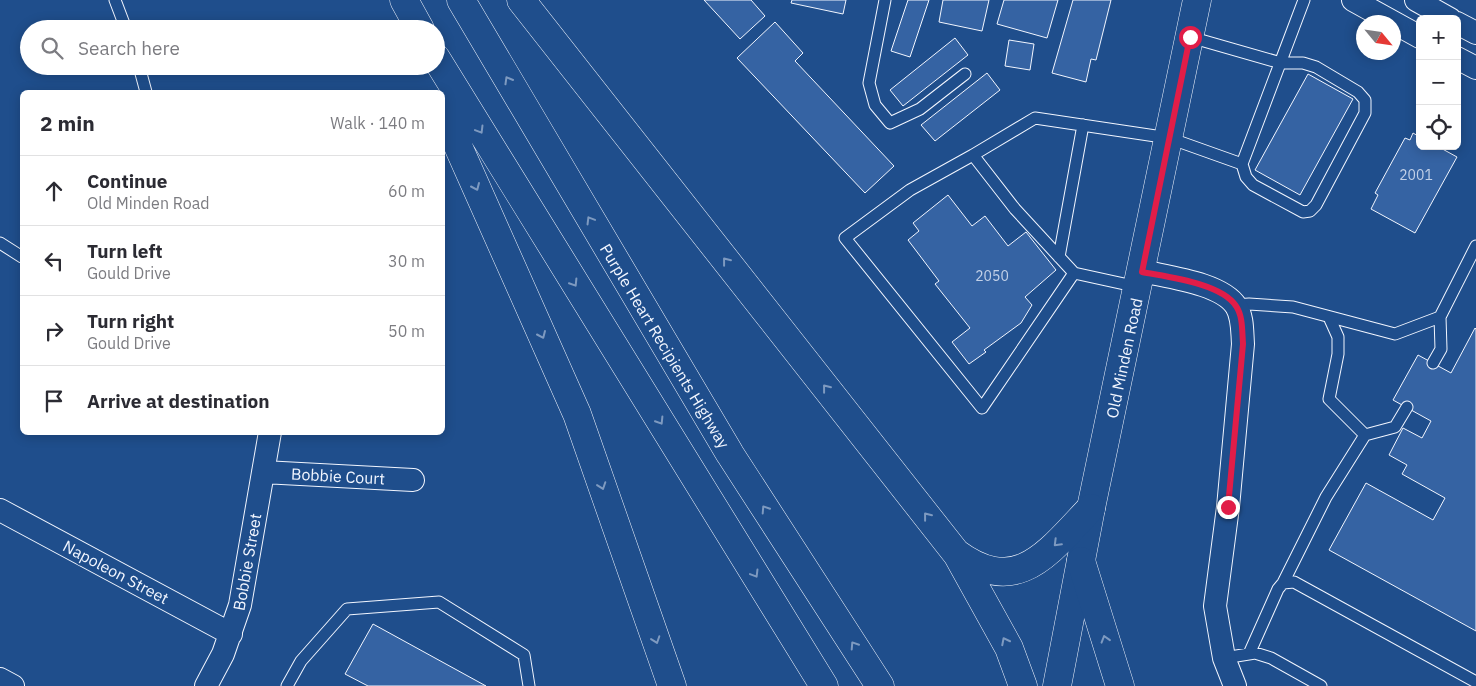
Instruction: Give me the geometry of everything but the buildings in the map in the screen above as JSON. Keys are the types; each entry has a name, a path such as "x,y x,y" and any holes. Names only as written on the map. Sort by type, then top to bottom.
{"main road":[{"path":"394,0 402,20"},
{"path":"404,0 415,20"},
{"name":"Purple Heart Recipients Highway","path":"461,0 730,454 880,686"},
{"path":"521,0 956,553 1005,640 1023,686"},
{"name":"Old Minden Road","path":"1057,686 1091,508 1141,279 1197,0"},
{"path":"445,73 824,686"},
{"path":"427,75 434,90"},
{"path":"445,117 577,414 672,686"},
{"path":"956,553 972,565 989,572 1004,572 1024,567 1042,558 1091,508"},
{"path":"1081,560 1120,686"}],"street":[{"path":"1353,0 1416,35"},
{"path":"1416,0 1443,15"},
{"path":"1461,25 1476,33"},
{"path":"1461,60 1476,68"},
{"path":"1141,279 1207,287 1223,295 1236,305 1242,323 1243,344 1228,507 1214,606 1224,658 1235,686"},
{"name":"Bobbie Street","path":"206,686 231,634 240,605 269,435"},
{"name":"Bobbie Court","path":"263,472 413,480"},
{"name":"Napoleon Street","path":"0,510 231,634"},
{"path":"0,679 13,686"}],"lane":[{"path":"115,0 123,20"},
{"path":"886,0 869,83 875,105 890,123 920,109 965,74"},
{"path":"1190,37 1282,63 1303,63 1316,67 1358,92 1365,100 1365,113 1316,205 1310,211 1303,212 1253,185 1246,177 1242,164 1282,63 1304,0"},
{"path":"141,75 145,90"},
{"path":"1074,273 982,408 845,238 910,190 1035,118 1169,138 1242,164"},
{"path":"1059,257 1083,125"},
{"path":"973,155 1015,209 1074,273 1141,279"},
{"path":"0,243 20,256"},
{"path":"1433,363 1441,349 1440,317 1476,246"},
{"path":"1236,305 1249,304 1293,308 1395,334 1440,317"},
{"path":"1329,317 1338,337 1338,354 1329,399 1365,435"},
{"path":"1249,654 1326,497 1365,435 1395,428 1407,408"},
{"path":"1283,583 1294,582 1476,682"},
{"path":"288,686 301,661 347,609 439,602 524,654 529,686"},
{"path":"1224,658 1249,654 1271,658 1321,686"}],"route":[{"path":"1190,37 1142,272 1207,287 1223,295 1236,305 1242,323 1243,344 1228,507"}]}
